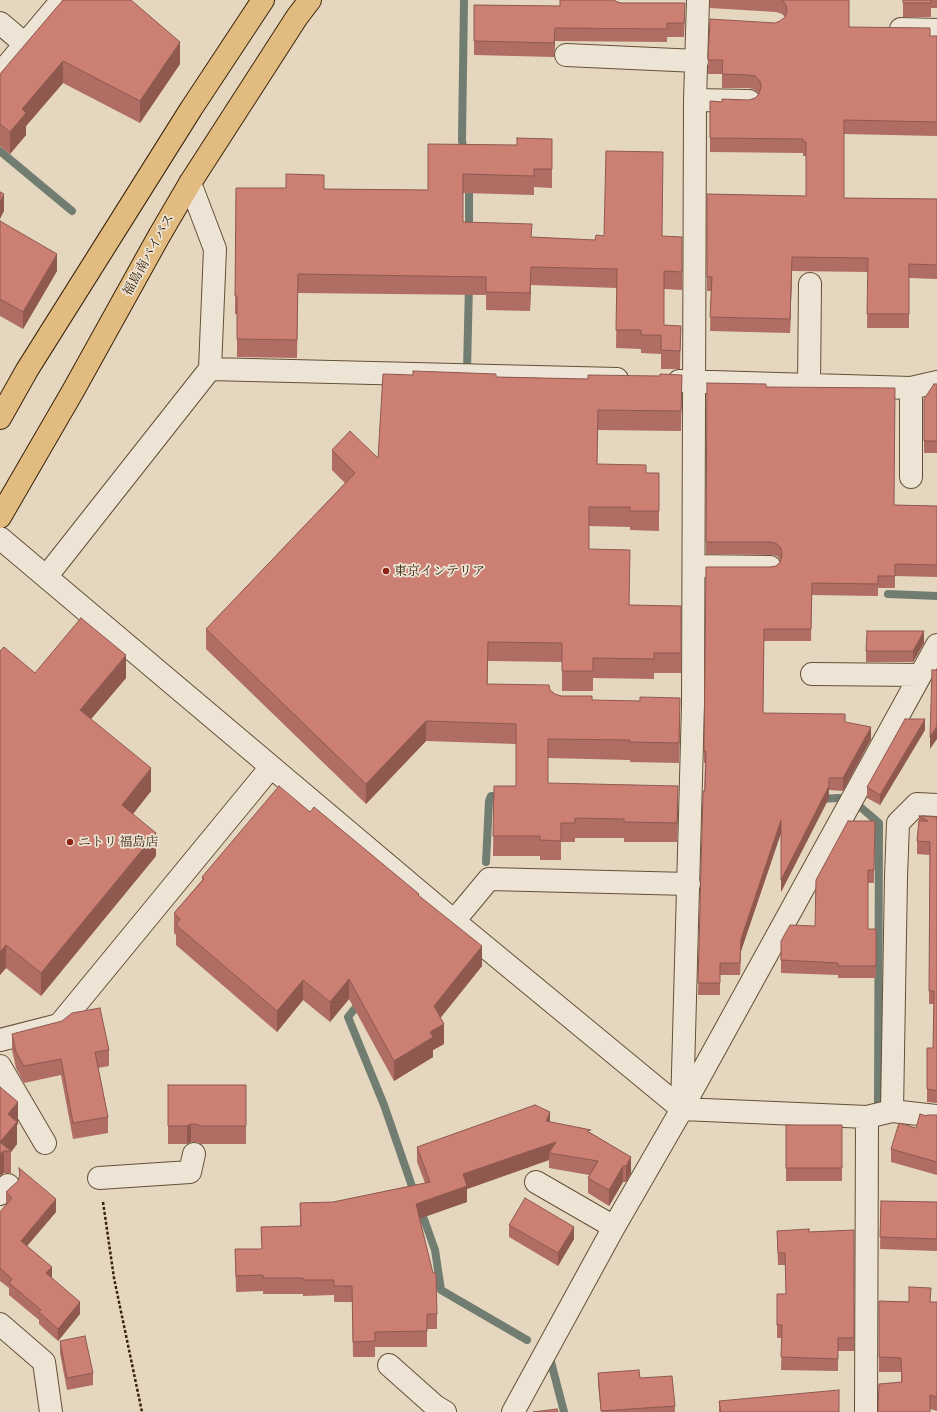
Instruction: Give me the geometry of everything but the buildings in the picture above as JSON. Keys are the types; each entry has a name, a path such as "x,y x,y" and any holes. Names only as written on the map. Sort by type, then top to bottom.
{"highway":[{"path":"0,418 27,370 191,109 262,0"},
{"name":"福島南バイパス","path":"0,517 190,183 266,63 310,0"}],"street":[{"path":"0,74 62,0"},
{"path":"674,4 702,11 695,100 694,704 682,1109"},
{"path":"0,24 25,44"},
{"path":"901,29 937,30"},
{"path":"566,55 697,61"},
{"path":"695,100 749,101"},
{"path":"46,577 210,369 215,248 190,183"},
{"path":"809,385 810,284"},
{"path":"210,369 639,380"},
{"path":"662,380 911,388 937,382"},
{"path":"911,388 911,477"},
{"path":"0,538 454,921 682,1109 867,1117 892,1111 937,1116"},
{"path":"694,566 770,567"},
{"path":"513,1412 614,1227 682,1109 937,645"},
{"path":"812,674 920,675"},
{"path":"670,704 694,704"},
{"path":"0,1040 59,1025 271,767"},
{"path":"892,1111 898,822 917,804 937,805"},
{"path":"454,921 490,879 689,884"},
{"path":"0,1066 45,1143"},
{"path":"866,1412 867,1117"},
{"path":"99,1178 190,1172 194,1154"},
{"path":"536,1182 614,1227"},
{"path":"0,1324 44,1362 51,1412"},
{"path":"389,1365 434,1406 445,1412"}],"path":[{"path":"99,1178 114,1278 142,1412"}],"waterway":[{"path":"464,0 462,140 464,155"},
{"path":"0,151 72,211"},
{"path":"469,182 469,233"},
{"path":"467,370 469,284"},
{"path":"888,594 937,596"},
{"path":"486,862 489,801 491,796 505,796"},
{"path":"818,799 839,798"},
{"path":"858,805 879,823 878,1102"},
{"path":"361,1001 348,1017 384,1105 415,1195"},
{"path":"420,1208 435,1250 441,1290 527,1340"},
{"path":"551,1362 564,1412"}],"place":[{"name":"東京インテリア","path":"386,571"},
{"name":"ニトリ 福島店","path":"70,842"}]}
